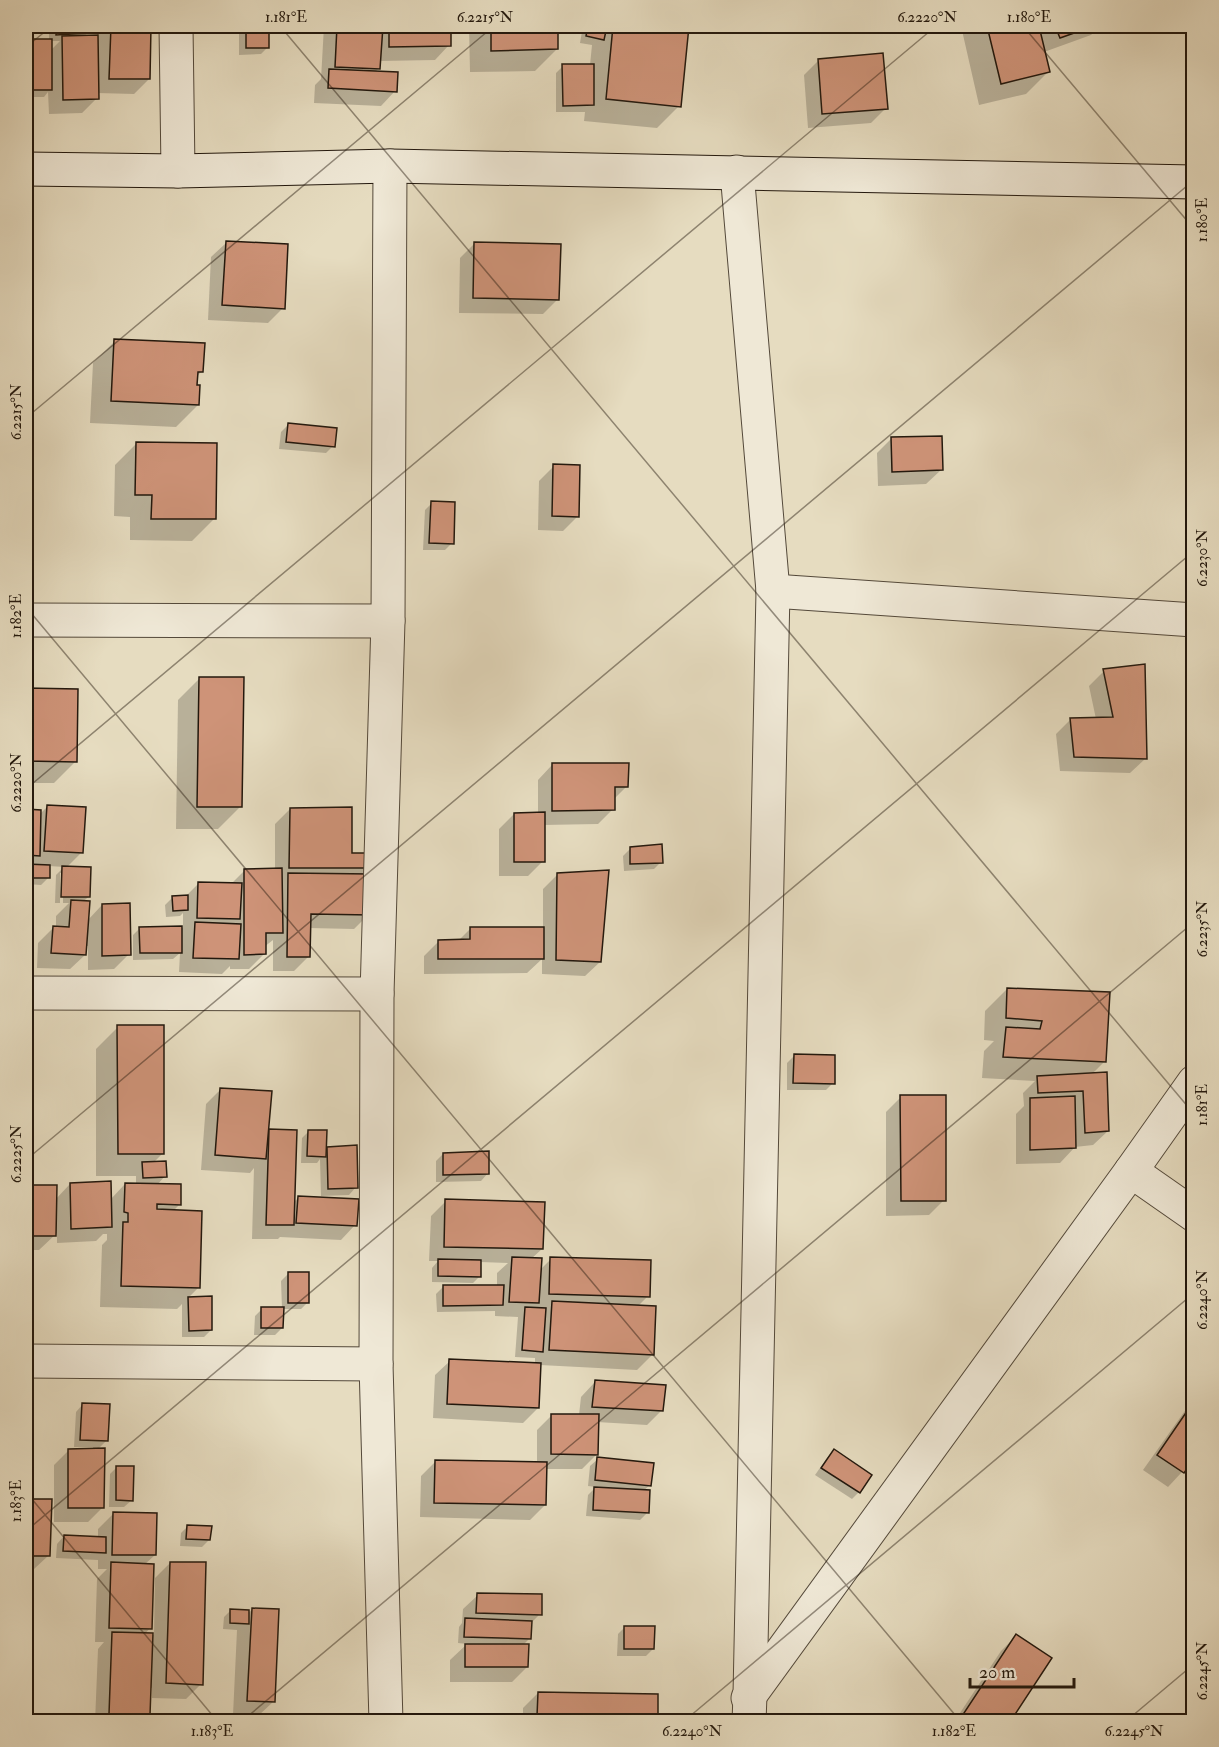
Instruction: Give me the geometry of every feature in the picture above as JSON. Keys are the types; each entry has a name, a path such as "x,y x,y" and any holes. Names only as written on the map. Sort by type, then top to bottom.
{"street":[{"path":"176,26 178,171"},
{"path":"386,1722 375,1364 377,994 387,621 390,166"},
{"path":"26,169 178,171 390,166 1194,182"},
{"path":"737,172 773,591 744,1713"},
{"path":"773,591 1194,620"},
{"path":"26,620 387,621"},
{"path":"26,993 377,994"},
{"path":"744,1713 1194,1082"},
{"path":"1131,1171 1194,1215"},
{"path":"26,1361 375,1364"}],"building":[{"path":"26,26 28,26 27,65 26,65"},
{"path":"56,26 89,26 89,33 56,35"},
{"path":"111,26 151,26 150,79 109,79"},
{"path":"246,26 269,26 269,48 246,48"},
{"path":"337,26 383,26 380,69 335,67"},
{"path":"389,26 451,26 451,46 389,47"},
{"path":"491,26 558,26 558,49 491,51"},
{"path":"588,26 607,26 604,40 586,36"},
{"path":"613,26 689,26 681,107 606,99"},
{"path":"987,26 1039,26 1050,72 1001,84"},
{"path":"1055,26 1094,26 1060,38"},
{"path":"98,35 99,99 63,100 62,36"},
{"path":"31,39 52,39 52,90 31,90"},
{"path":"883,53 888,109 822,114 818,59"},
{"path":"562,64 594,64 594,105 563,106"},
{"path":"329,69 398,72 397,92 328,88"},
{"path":"226,241 288,244 285,309 222,305"},
{"path":"474,242 561,244 559,300 473,298"},
{"path":"114,339 205,343 203,372 198,372 199,405 111,401"},
{"path":"288,423 337,428 335,447 286,442"},
{"path":"942,436 943,470 892,472 891,437"},
{"path":"136,442 217,443 216,519 151,519 152,495 135,495"},
{"path":"553,464 580,465 579,517 552,516"},
{"path":"431,501 455,502 454,544 429,543"},
{"path":"1145,664 1147,759 1074,757 1070,718 1113,717 1103,669"},
{"path":"199,677 244,677 242,807 197,807"},
{"path":"26,688 78,689 77,762 26,761"},
{"path":"552,763 629,763 628,787 615,787 615,810 552,811"},
{"path":"47,805 86,807 83,853 44,851"},
{"path":"352,807 352,853 370,853 370,868 289,868 290,808"},
{"path":"26,809 41,810 40,856 26,855"},
{"path":"545,812 545,862 514,862 514,813"},
{"path":"662,844 663,863 630,864 630,847"},
{"path":"26,864 50,865 50,878 26,878"},
{"path":"62,866 91,867 90,897 61,897"},
{"path":"282,868 283,933 266,933 266,954 244,955 244,869"},
{"path":"609,870 601,962 556,960 557,873"},
{"path":"288,873 371,874 371,915 311,914 310,957 287,957"},
{"path":"198,882 242,883 240,919 197,918"},
{"path":"188,895 188,910 173,911 172,896"},
{"path":"71,900 90,901 86,955 51,953 53,926 69,927"},
{"path":"130,903 131,955 102,956 102,904"},
{"path":"195,922 241,924 239,959 193,958"},
{"path":"182,926 182,953 140,953 139,927"},
{"path":"470,927 544,927 544,959 438,959 438,940 470,939"},
{"path":"1007,988 1110,992 1106,1062 1003,1057 1006,1027 1040,1029 1042,1021 1006,1018"},
{"path":"117,1025 164,1025 164,1154 118,1154"},
{"path":"794,1054 835,1055 835,1084 793,1083"},
{"path":"1107,1072 1109,1131 1085,1133 1083,1091 1038,1093 1037,1076"},
{"path":"220,1088 272,1091 266,1159 215,1155"},
{"path":"900,1095 946,1095 946,1201 901,1201"},
{"path":"1075,1096 1076,1148 1030,1150 1030,1098"},
{"path":"269,1129 297,1130 294,1225 266,1225"},
{"path":"308,1130 327,1130 326,1157 307,1156"},
{"path":"357,1145 358,1188 328,1189 327,1147"},
{"path":"489,1151 489,1174 443,1175 443,1153"},
{"path":"166,1161 167,1177 143,1178 142,1162"},
{"path":"111,1181 112,1227 71,1229 70,1183"},
{"path":"125,1183 181,1184 181,1205 157,1204 157,1209 202,1211 200,1288 121,1286 123,1222 128,1222 128,1213 124,1212"},
{"path":"26,1185 57,1185 56,1236 26,1236"},
{"path":"298,1196 359,1199 357,1226 296,1223"},
{"path":"445,1199 545,1202 543,1249 444,1247"},
{"path":"512,1257 542,1258 539,1303 509,1302"},
{"path":"550,1257 651,1260 650,1297 549,1294"},
{"path":"438,1259 481,1260 481,1277 438,1276"},
{"path":"288,1272 309,1272 309,1303 288,1303"},
{"path":"443,1285 504,1285 503,1305 443,1306"},
{"path":"212,1296 212,1330 189,1331 188,1297"},
{"path":"552,1301 656,1306 654,1355 549,1350"},
{"path":"261,1307 284,1307 283,1328 261,1328"},
{"path":"525,1307 546,1308 543,1352 522,1350"},
{"path":"449,1359 541,1363 539,1408 447,1404"},
{"path":"595,1380 666,1385 663,1411 592,1407"},
{"path":"1194,1401 1194,1459 1184,1473 1157,1455"},
{"path":"82,1403 110,1404 108,1441 80,1440"},
{"path":"551,1414 599,1414 598,1455 551,1454"},
{"path":"105,1448 104,1508 68,1508 68,1449"},
{"path":"834,1449 872,1475 860,1493 821,1468"},
{"path":"597,1457 654,1463 651,1486 595,1480"},
{"path":"435,1460 547,1462 546,1505 434,1503"},
{"path":"116,1466 134,1466 133,1501 116,1500"},
{"path":"594,1487 650,1490 649,1513 593,1510"},
{"path":"26,1499 52,1499 50,1556 26,1556"},
{"path":"113,1512 157,1513 156,1555 112,1555"},
{"path":"187,1525 212,1526 210,1540 186,1539"},
{"path":"64,1535 106,1537 106,1553 63,1551"},
{"path":"111,1562 154,1564 152,1629 109,1628"},
{"path":"170,1562 206,1562 203,1685 166,1683"},
{"path":"477,1593 542,1594 542,1615 476,1613"},
{"path":"252,1608 279,1609 275,1702 247,1701"},
{"path":"230,1609 249,1610 249,1624 230,1623"},
{"path":"465,1618 532,1621 531,1639 464,1637"},
{"path":"624,1626 655,1626 654,1649 624,1649"},
{"path":"112,1632 153,1633 150,1715 109,1714"},
{"path":"1016,1634 1052,1658 1010,1722 971,1722 962,1716"},
{"path":"465,1644 529,1644 528,1667 465,1667"},
{"path":"538,1692 658,1694 658,1718 537,1716"}]}
